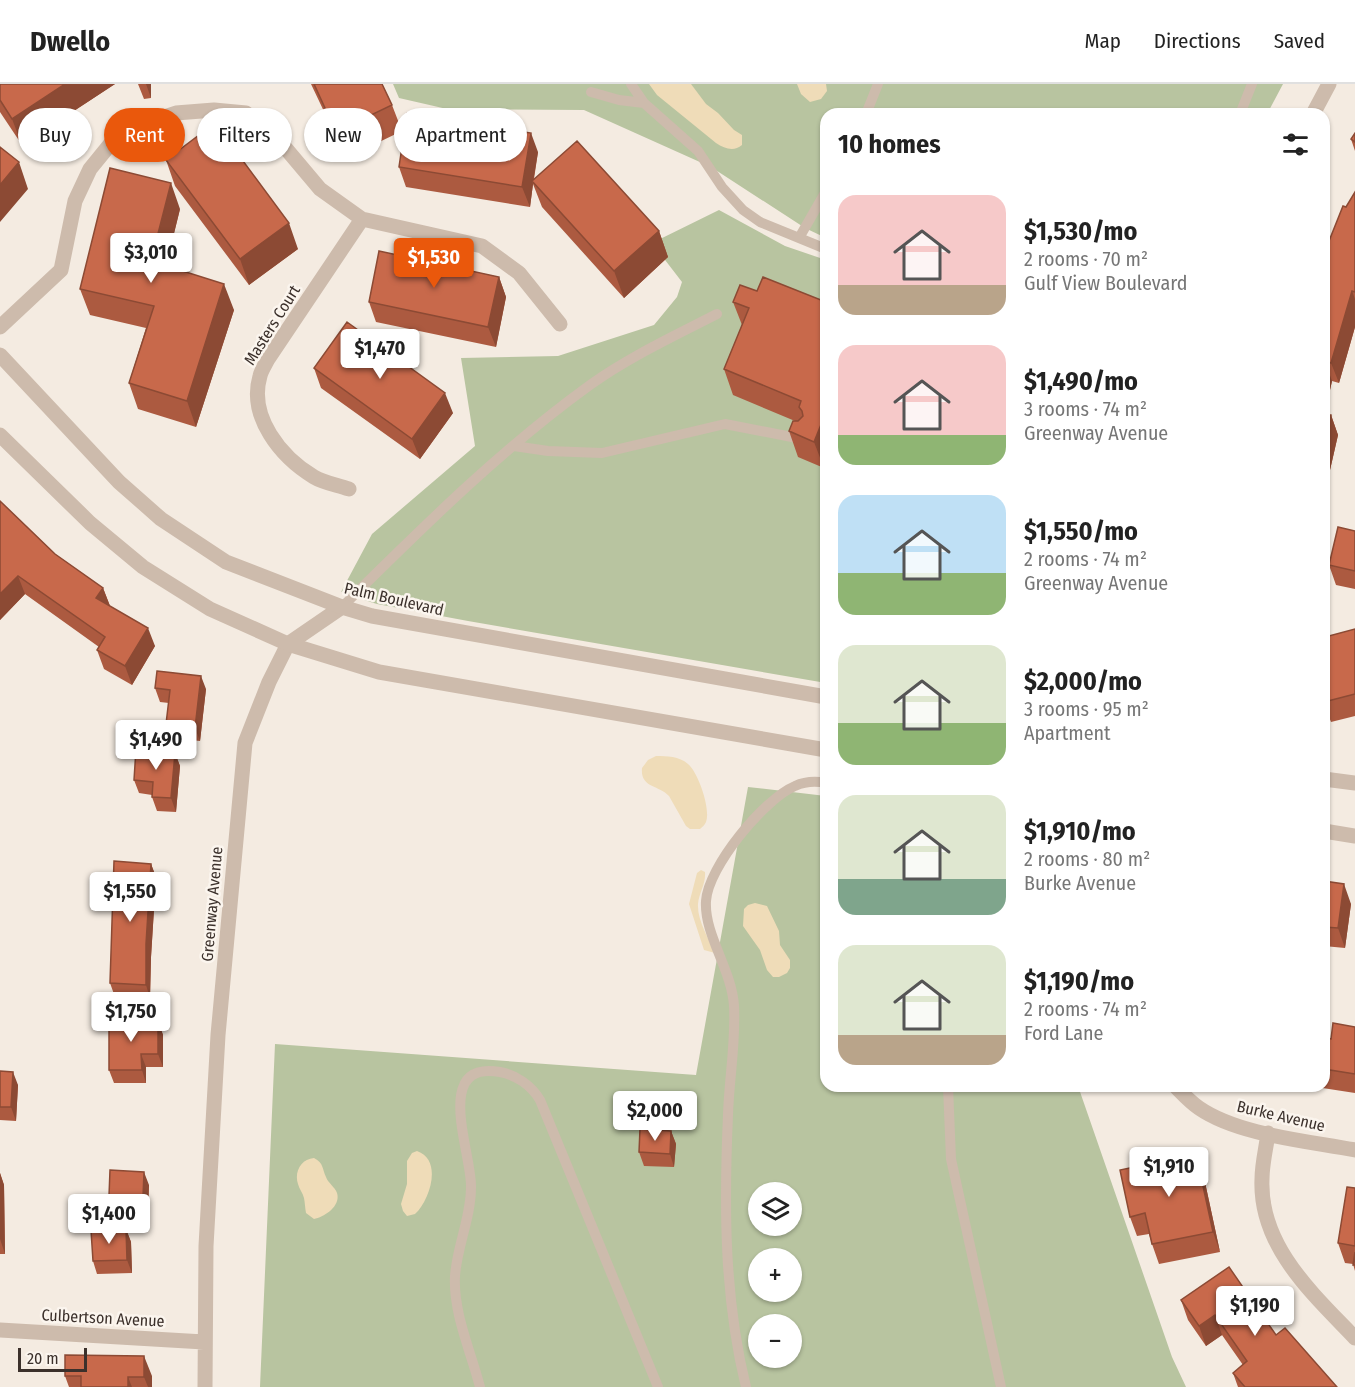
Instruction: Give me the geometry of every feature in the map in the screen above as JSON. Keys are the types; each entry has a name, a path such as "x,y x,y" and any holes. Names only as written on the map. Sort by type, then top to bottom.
{"street":[{"path":"1316,108 1329,84"},
{"path":"0,327 62,270 75,201 90,169 112,142 134,126 176,113 214,110 246,113 277,138 320,189 362,219 482,246 519,273 560,324"},
{"name":"Masters Court","path":"349,489 315,478 284,455 267,431 257,400 260,376 268,359 362,219"},
{"name":"Palm Boulevard","path":"0,355 119,482 161,519 226,562 342,607 372,616 820,696"},
{"path":"0,435 90,524 143,567 210,609 288,644 380,672 820,749"},
{"name":"Greenway Avenue","path":"205,1387 206,1246 218,1035 245,743 268,682 288,644 342,607"},
{"path":"1330,780 1355,783"},
{"path":"1330,832 1355,836"},
{"name":"Burke Avenue","path":"1182,1092 1199,1108 1230,1123 1355,1150"},
{"path":"1268,1133 1262,1181 1266,1221 1285,1259 1317,1298 1355,1338"},
{"name":"Culbertson Avenue","path":"0,1330 204,1342"}],"lane":[{"path":"631,84 644,103 698,152 737,205 760,222 820,247"},
{"path":"868,108 878,84"},
{"path":"1242,108 1252,84"},
{"path":"591,92 619,100 644,103"},
{"path":"799,238 820,201"},
{"path":"342,607 466,486 591,384 652,347 717,314"},
{"path":"514,446 602,453 725,424 806,440"},
{"path":"746,1387 731,1313 726,1253 727,1133 735,1024 733,994 709,924 706,901 713,878 735,842 766,807 793,786 805,782 820,783"},
{"path":"480,1387 456,1298 455,1278 458,1256 469,1215 471,1187 459,1099 467,1080 478,1072 485,1071 509,1074 524,1082 540,1100 658,1387"},
{"path":"948,1092 951,1159 1001,1387"}],"green space":[{"path":"393,84 1283,84 1270,108 820,108 820,235 805,228 711,167 584,110 443,108 399,98"},
{"path":"719,210 785,246 820,258 820,682 377,604 351,596 347,589 341,592 372,534 475,446 461,358 558,356 654,325 677,297 682,282 652,243"},
{"path":"748,787 820,795 820,1092 1080,1092 1172,1357 1186,1387 260,1387 275,1044 696,1075"}],"sand":[{"path":"649,84 691,84 706,104 742,135 742,145 729,149 716,143 657,95"},
{"path":"797,84 826,84 827,91 821,99 810,102 801,94"},
{"path":"656,756 681,759 692,768 703,791 707,809 706,822 700,829 690,829 686,826 669,796 644,779 642,768 648,760"},
{"path":"701,870 705,872 705,876 698,910 701,923 715,953 704,950 689,904 697,873"},
{"path":"755,903 767,906 779,931 780,945 790,960 787,973 779,977 773,977 767,970 760,950 743,926 744,909"},
{"path":"417,1151 430,1163 431,1181 420,1208 415,1214 407,1216 401,1204 407,1184 407,1161 412,1153"},
{"path":"314,1158 321,1164 338,1198 331,1210 314,1219 306,1213 297,1175 305,1161"}],"building":[{"path":"0,84 65,84 29,108 18,108 18,115 12,119 0,100"},
{"path":"314,84 382,84 392,105 382,110 382,108 325,108"},
{"path":"527,132 531,133 527,157"},
{"path":"197,137 197,162 244,162 289,223 240,259 167,162 185,162 185,146"},
{"path":"577,141 659,231 614,271 532,181"},
{"path":"0,147 19,162 0,185"},
{"path":"400,162 526,162 522,187 399,167"},
{"path":"110,168 171,183 151,261 224,284 187,401 129,383 154,306 80,289"},
{"path":"1355,192 1355,292 1352,291 1331,363 1330,238 1343,206 1346,207"},
{"path":"379,251 499,277 488,327 369,302"},
{"path":"763,277 820,300 820,427 814,442 789,431 793,421 798,421 803,416 799,407 801,401 724,369 749,308 733,302 740,285 757,291"},
{"path":"347,322 445,393 412,439 314,368"},
{"path":"0,501 55,554 103,588 96,598 148,628 125,666 97,650 105,637 18,576 0,594"},
{"path":"1338,527 1355,531 1355,571 1330,565"},
{"path":"1355,629 1355,694 1330,700 1330,636"},
{"path":"157,671 201,676 195,728 166,724 170,690 155,688"},
{"path":"136,749 175,753 171,798 152,797 153,782 134,780"},
{"path":"114,861 151,864 146,985 110,983"},
{"path":"1330,882 1344,884 1338,928 1330,927"},
{"path":"109,1021 158,1021 158,1054 141,1054 142,1070 109,1070"},
{"path":"1333,1023 1355,1027 1355,1074 1330,1070"},
{"path":"0,1071 13,1072 11,1107 0,1107"},
{"path":"640,1129 671,1131 670,1154 639,1152"},
{"path":"1196,1154 1213,1232 1152,1244 1145,1213 1130,1217 1120,1170"},
{"path":"110,1170 144,1172 143,1197 109,1196"},
{"path":"1347,1187 1355,1188 1355,1246 1338,1243"},
{"path":"126,1229 127,1260 93,1261 91,1230"},
{"path":"1229,1267 1276,1335 1285,1328 1337,1387 1245,1387 1233,1373 1247,1361 1215,1315 1199,1326 1181,1300"},
{"path":"65,1355 144,1356 144,1377 128,1377 128,1387 81,1387 81,1376 65,1376"}]}
